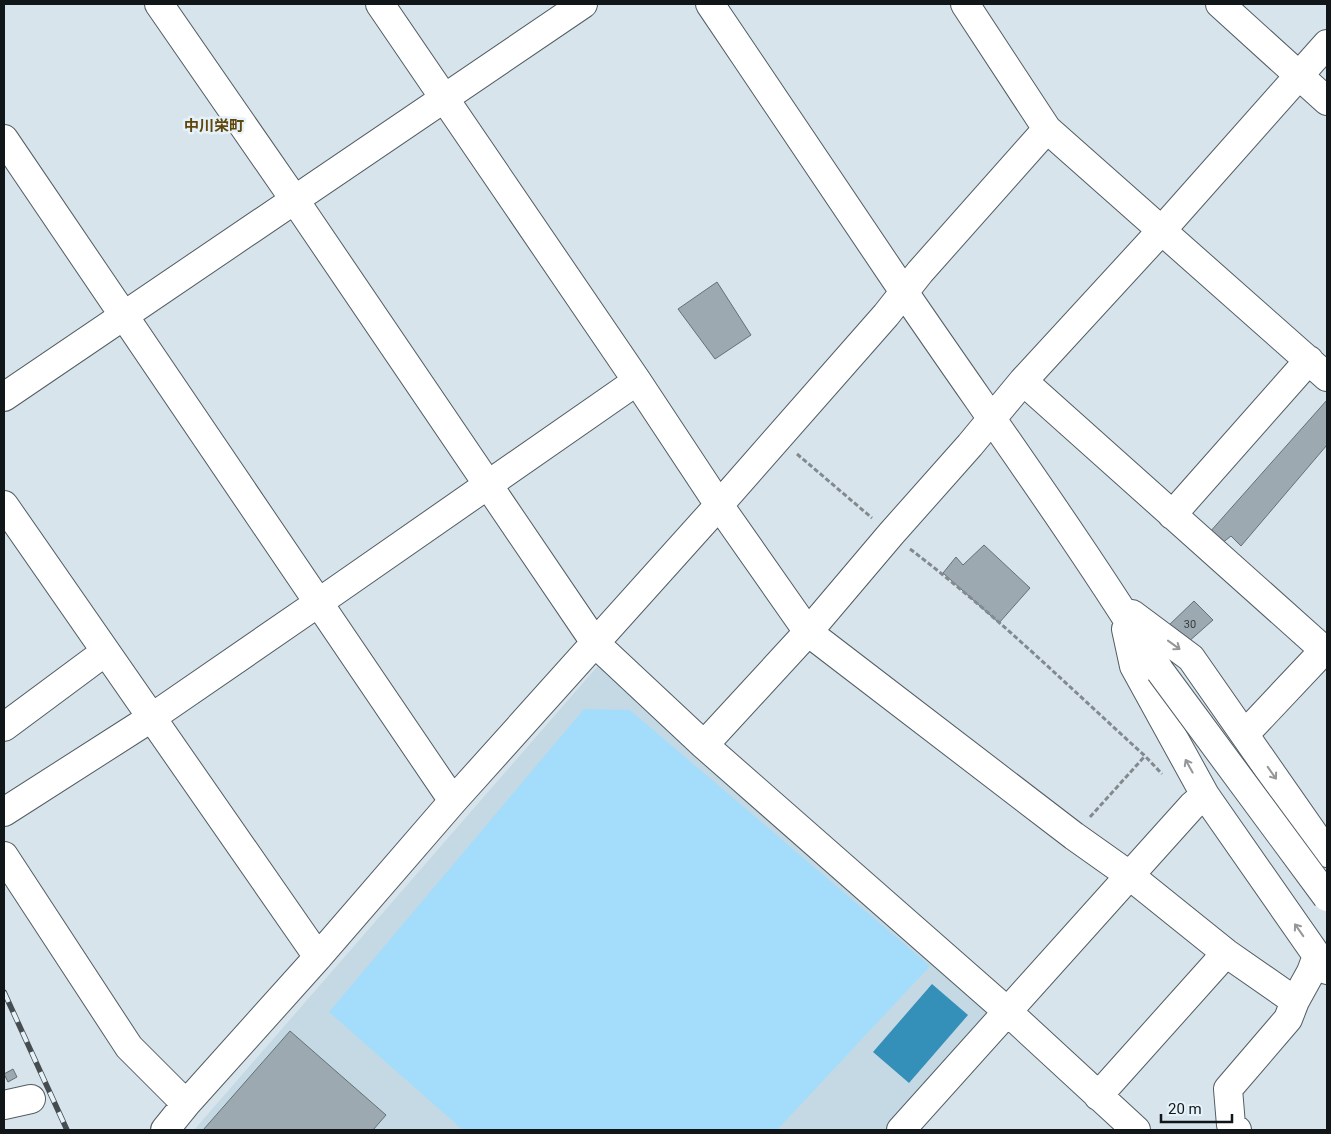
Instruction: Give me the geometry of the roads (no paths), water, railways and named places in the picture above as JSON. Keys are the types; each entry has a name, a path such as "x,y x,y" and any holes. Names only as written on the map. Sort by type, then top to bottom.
{"street":[{"path":"159,4 294,199 596,644 704,745 1008,1012 1136,1130"},
{"path":"380,4 808,632 1074,836 1129,875 1226,953 1295,1001"},
{"path":"4,397 583,4"},
{"path":"710,4 905,293 1120,606 1160,670 1327,896"},
{"path":"965,4 1047,129 1318,369 1172,515"},
{"path":"1220,4 1327,101"},
{"path":"704,745 808,632 1023,381 1161,231 1327,44"},
{"path":"165,1130 453,801 720,505 905,293 920,272 1047,129"},
{"path":"4,138 453,801"},
{"path":"7,802 151,718 637,380"},
{"path":"1023,381 1172,515 1326,649 1245,734"},
{"path":"4,505 318,957"},
{"path":"1120,606 1191,658 1327,853"},
{"path":"1120,606 1134,666 1205,796 1322,963 1311,972 1295,1001 1288,1019 1228,1089 1231,1128"},
{"path":"4,727 105,652"},
{"path":"901,1130 1129,875 1192,806 1205,796"},
{"path":"4,856 129,1047 186,1104"},
{"path":"1098,1096 1226,953"},
{"path":"4,1105 31,1099"}],"railway":[{"path":"4,992 67,1130"}],"district":[{"name":"中川栄町","path":"214,126"}]}
